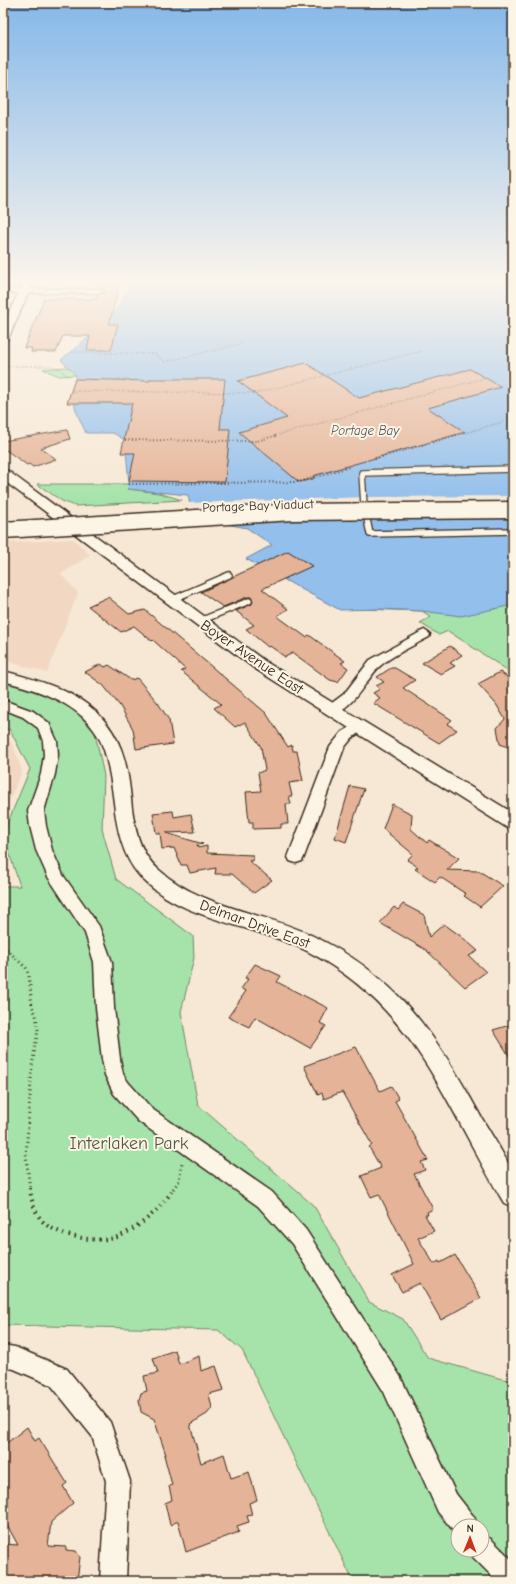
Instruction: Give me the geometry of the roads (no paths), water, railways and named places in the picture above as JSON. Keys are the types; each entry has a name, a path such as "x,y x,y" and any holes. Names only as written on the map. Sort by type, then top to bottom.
{"highway":[{"name":"Portage Bay Viaduct","path":"3,520 294,503 513,501"},
{"path":"3,530 293,512 513,510"}],"street":[{"name":"Boyer Avenue East","path":"3,474 260,665 513,822"},
{"path":"331,708 350,697 375,664 424,634"},
{"name":"Delmar Drive East","path":"3,676 57,692 87,711 99,724 110,741 113,750 132,849 143,866 163,886 186,899 276,928 313,944 349,966 386,996 414,1027 442,1068 513,1195"},
{"path":"3,704 28,714 44,726 50,741 51,755 48,774 36,811 38,826 44,850 56,877 93,931 102,962 105,1008 114,1075 121,1088 145,1115 265,1199 299,1237 392,1384 447,1503 459,1518"},
{"path":"296,857 336,747 347,735 359,726"},
{"path":"3,1356 15,1358 59,1377 102,1430 118,1481 113,1581"},
{"path":"490,1556 513,1579"}],"lane":[{"path":"513,469 362,473 364,505 370,534 513,532"},
{"path":"171,600 229,575"},
{"path":"200,621 249,601"}],"water":[{"name":"Portage Bay","path":"66,356 513,356 513,605 461,616 422,611 380,609 340,610 246,559 272,545 247,528 193,518 188,495 128,489 129,484 125,440 113,433 86,433 76,411 73,392 76,375 61,360"}],"park label":[{"name":"Interlaken Park","path":"129,1143"}]}
